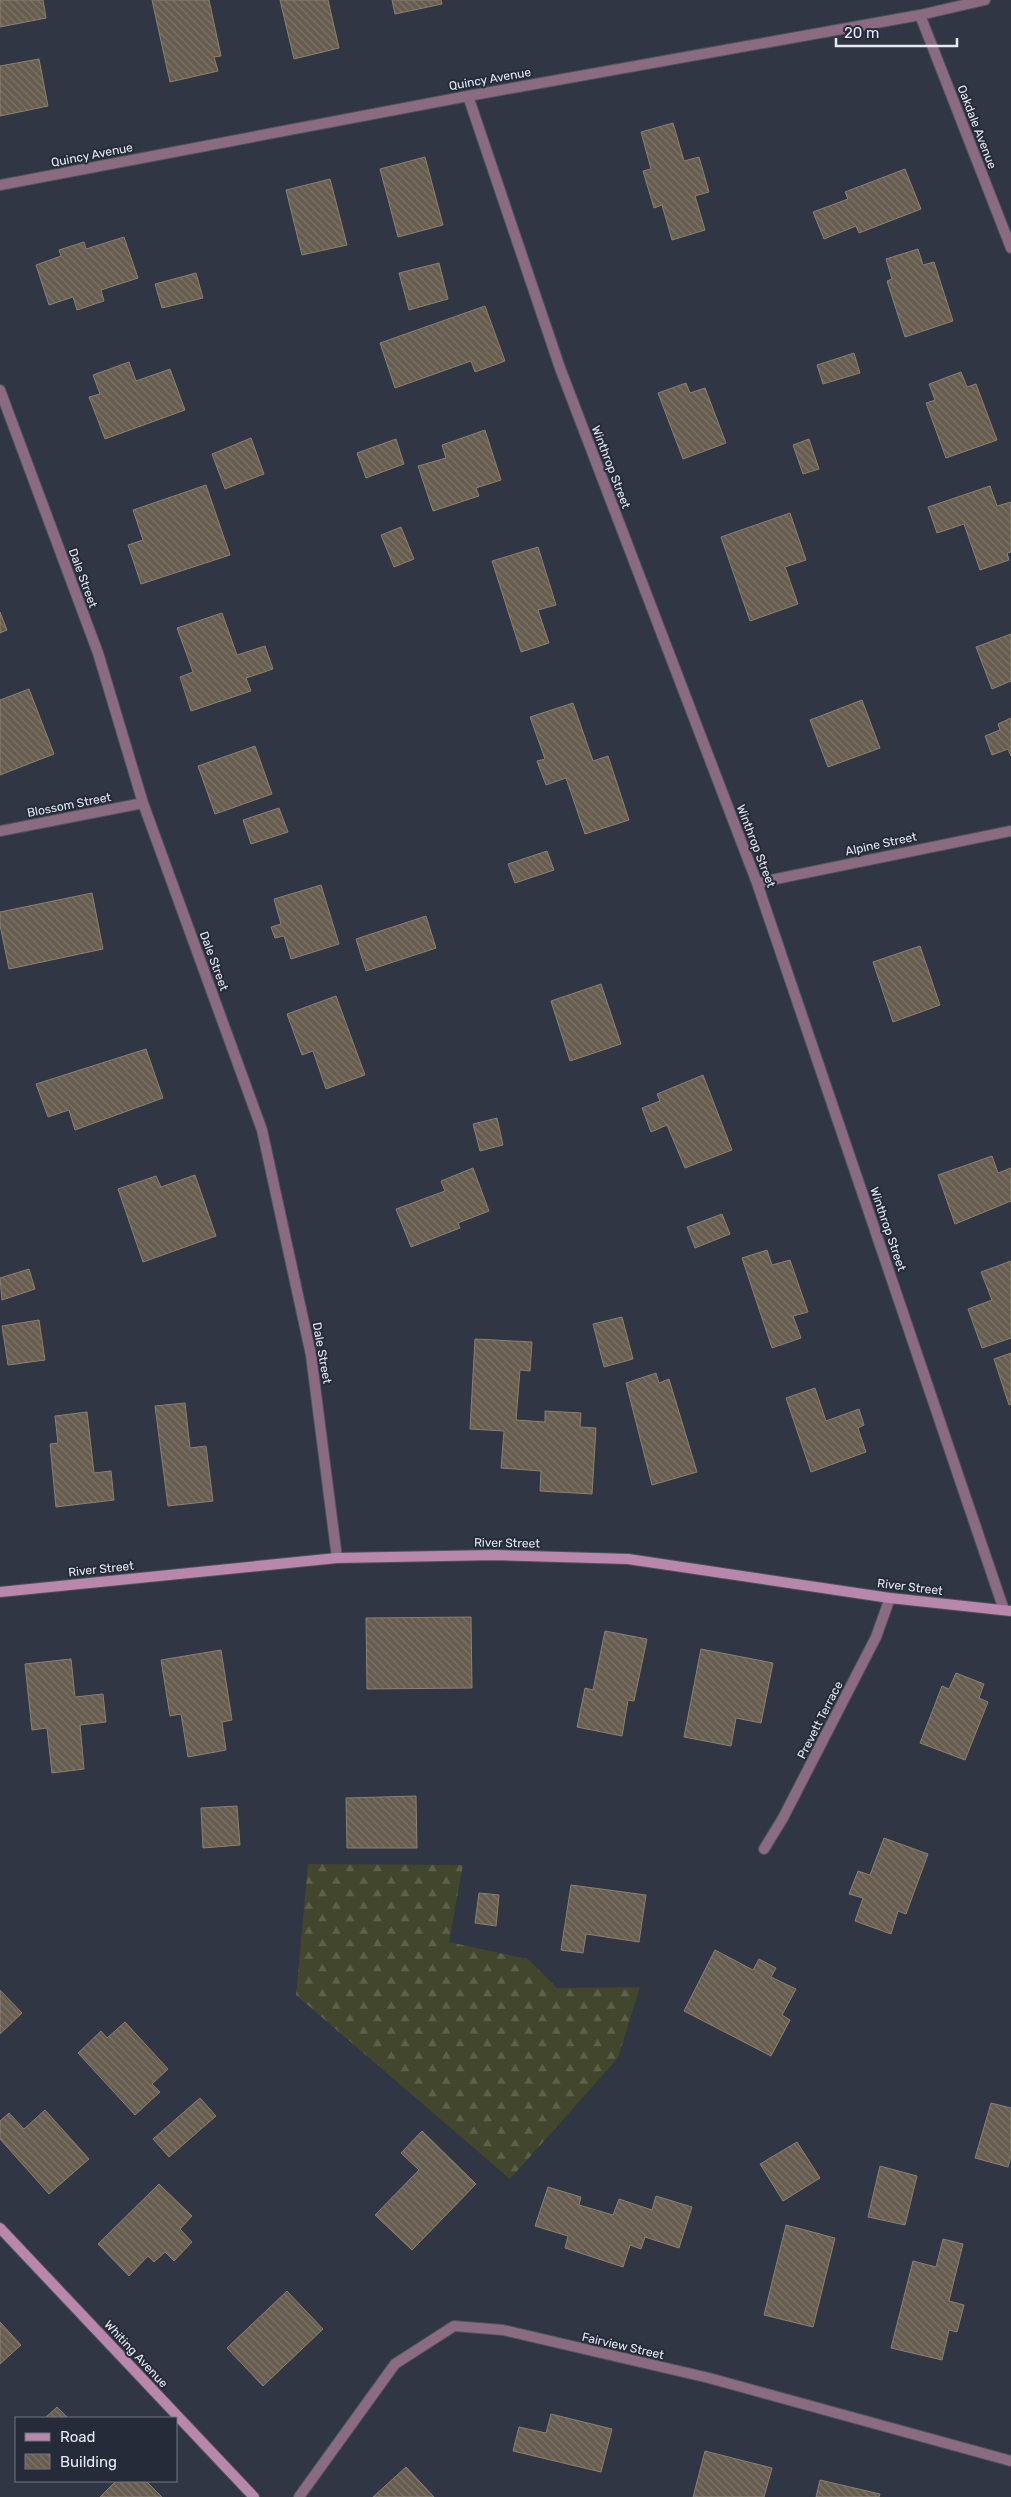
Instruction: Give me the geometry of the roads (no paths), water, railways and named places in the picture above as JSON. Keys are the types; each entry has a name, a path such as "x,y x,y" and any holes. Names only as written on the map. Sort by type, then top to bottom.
{"street":[{"name":"Quincy Avenue","path":"0,185 468,96 920,15 985,0"},
{"name":"Oakdale Avenue","path":"920,15 1011,248"},
{"name":"Winthrop Street","path":"468,96 560,368 757,883 1008,1611"},
{"name":"Dale Street","path":"0,390 98,654 143,803 262,1130 311,1355 337,1558"},
{"name":"Blossom Street","path":"0,831 143,803"},
{"name":"Alpine Street","path":"757,883 1011,831"},
{"name":"River Street","path":"0,1592 337,1558 495,1555 628,1559 890,1598 1008,1611"},
{"name":"Prevett Terrace","path":"764,1849 784,1818 872,1646 890,1598"},
{"name":"Whiting Avenue","path":"0,2228 254,2497"},
{"name":"Fairview Street","path":"299,2497 395,2364 454,2326 503,2330 709,2378 1011,2461"}]}
